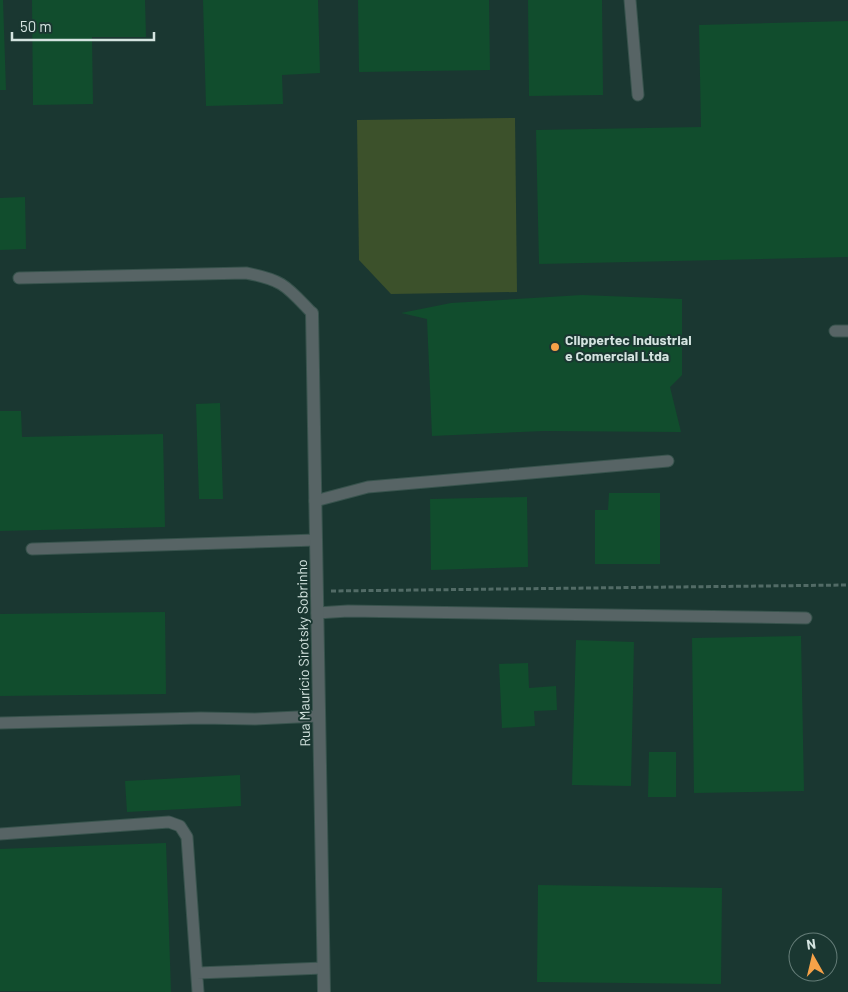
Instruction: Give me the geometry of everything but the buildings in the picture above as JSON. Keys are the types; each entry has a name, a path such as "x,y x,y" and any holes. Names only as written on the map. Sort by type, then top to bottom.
{"street":[{"name":"Rua Maurício Sirotsky Sobrinho","path":"312,313 324,992"}],"lane":[{"path":"630,0 638,95"},
{"path":"19,278 246,273 267,276 284,284 312,313"},
{"path":"835,331 848,331"},
{"path":"315,501 368,487 668,461"},
{"path":"32,549 316,540"},
{"path":"318,613 348,611 806,618"},
{"path":"0,723 200,718 255,719 319,716"},
{"path":"0,834 169,822 180,826 187,837 198,992"},
{"path":"197,974 323,968"}],"path":[{"path":"317,591 848,585"}],"green space":[{"path":"515,118 517,292 391,294 359,260 357,120"}],"place":[{"name":"Clippertec Industrial e Comercial Ltda","path":"555,347"}]}
